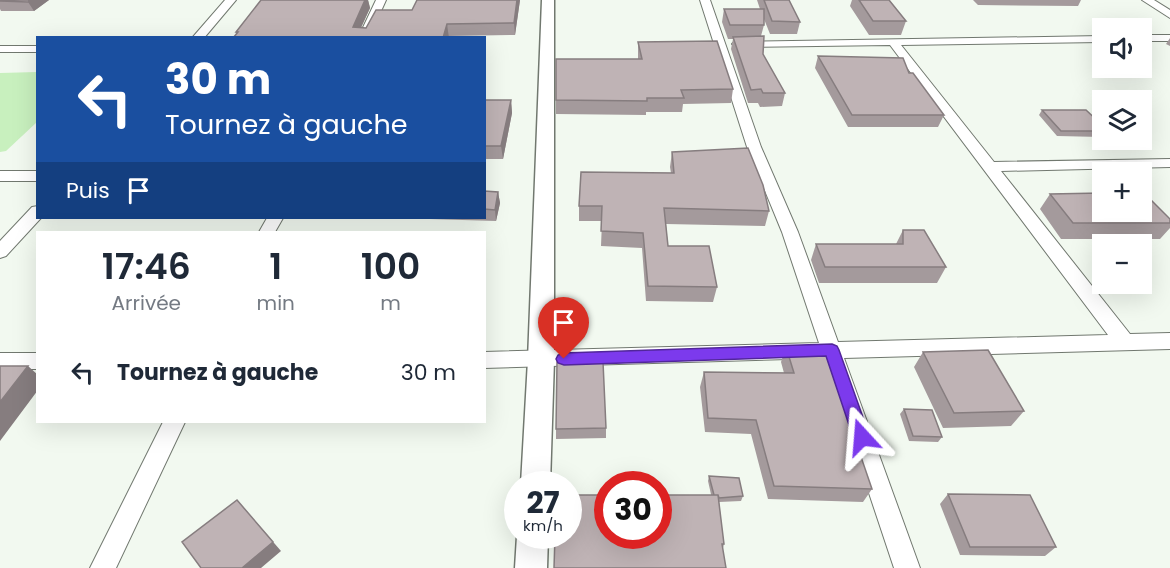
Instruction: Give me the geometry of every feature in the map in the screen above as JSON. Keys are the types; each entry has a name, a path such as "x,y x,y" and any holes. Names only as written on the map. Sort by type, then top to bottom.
{"street":[{"path":"199,36 231,0"},
{"path":"364,36 381,0"},
{"path":"536,471 541,360 548,0"},
{"path":"705,0 754,147 790,232 907,568"},
{"path":"1147,0 1170,15"},
{"path":"1152,39 1170,38"},
{"path":"721,44 1092,39"},
{"path":"893,42 1124,341"},
{"path":"0,50 36,49"},
{"path":"990,167 1170,163"},
{"path":"0,176 36,176"},
{"path":"0,252 36,213"},
{"path":"486,360 1170,340"},
{"path":"0,361 36,361"},
{"path":"103,568 174,423"},
{"path":"531,568 532,549"}],"green space":[{"path":"36,72 36,123 6,151 0,152 0,73"}],"building":[{"path":"0,0 30,0 28,2"},
{"path":"261,0 365,0 353,27 366,28 376,10 412,10 417,0 517,0 514,23 447,24 444,36 235,36 238,32 236,32"},
{"path":"764,0 789,0 800,22 772,21"},
{"path":"859,0 889,0 906,21 873,21"},
{"path":"724,9 764,9 764,25 730,25"},
{"path":"764,36 763,54 785,93 763,93 761,89 751,90 733,37"},
{"path":"717,41 733,89 681,90 684,98 647,98 647,101 556,100 556,59 642,59 638,42"},
{"path":"818,56 903,58 909,73 913,73 944,115 852,115"},
{"path":"486,100 511,100 501,146 486,146"},
{"path":"1042,110 1086,110 1092,116 1092,131 1061,131"},
{"path":"748,148 763,185 769,211 664,208 668,246 709,246 717,287 648,286 643,233 601,231 602,206 579,206 581,172 674,173 672,152"},
{"path":"486,191 498,192 495,210 486,209"},
{"path":"1092,193 1092,222 1152,222 1152,201 1170,219 1170,223 1073,223 1050,194"},
{"path":"903,230 924,230 946,267 825,267 816,244 903,244"},
{"path":"823,346 872,489 774,486 756,420 708,418 704,372 794,373 786,347"},
{"path":"988,350 1024,411 954,413 923,352"},
{"path":"557,362 603,362 606,428 556,429"},
{"path":"0,366 28,366 0,402"},
{"path":"904,409 932,410 942,437 913,436"},
{"path":"709,476 739,478 743,496 719,498 718,495 714,495"},
{"path":"948,494 1030,495 1056,547 970,547"},
{"path":"582,495 594,495 594,549 672,549 672,495 718,495 726,568 554,568 555,549 582,549"},
{"path":"237,500 273,542 242,568 201,568 182,542"}],"route":[{"path":"564,359 832,350 862,437"}]}
